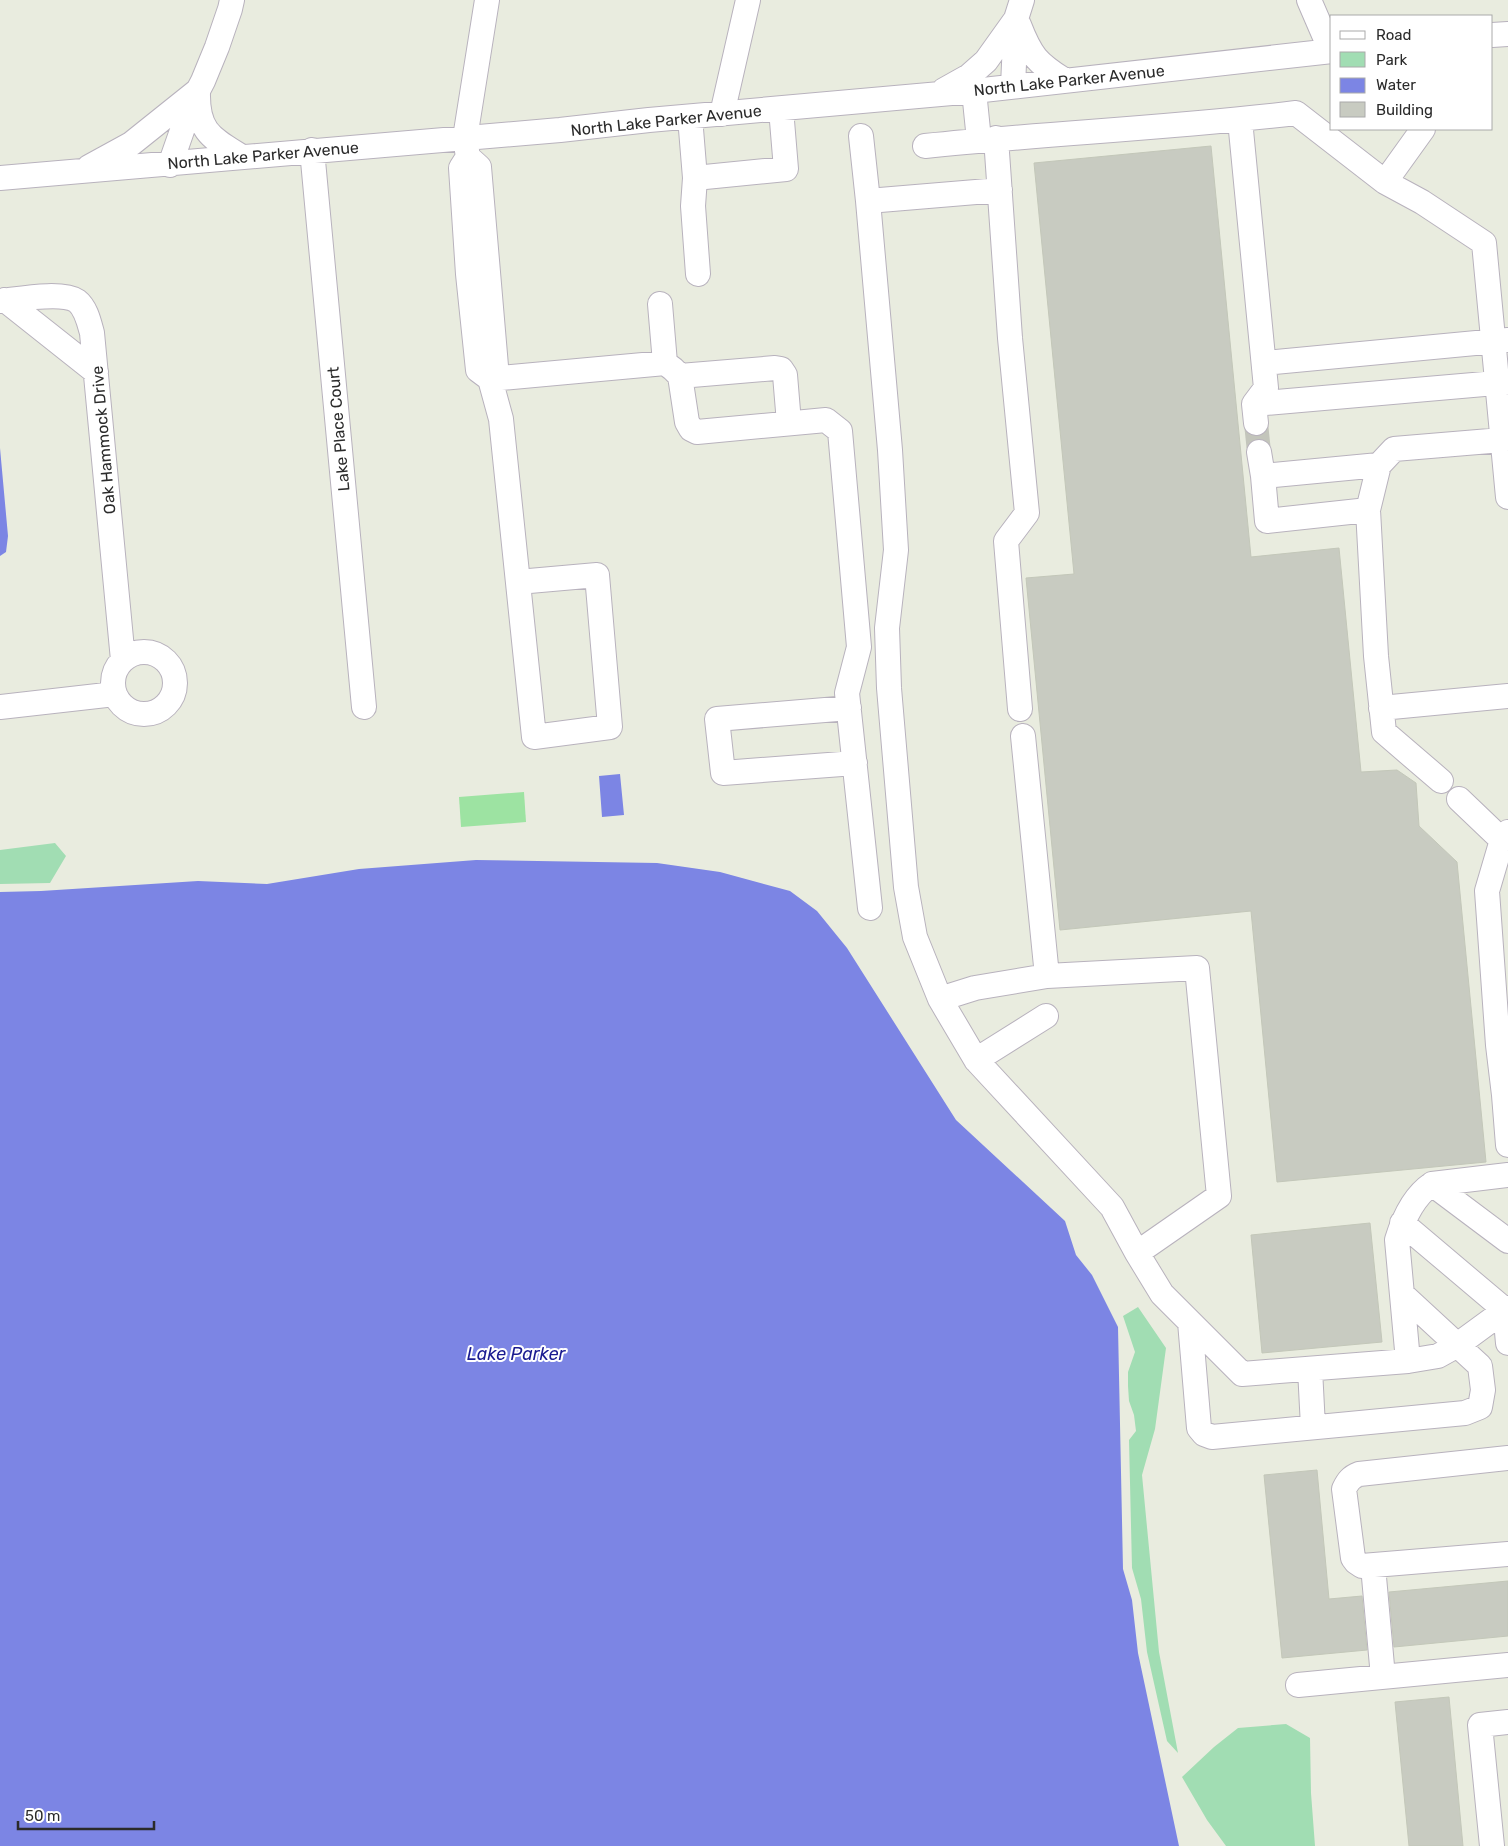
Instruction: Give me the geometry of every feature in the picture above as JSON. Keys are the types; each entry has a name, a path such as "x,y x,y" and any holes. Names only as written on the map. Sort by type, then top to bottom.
{"street":[{"path":"170,164 192,102 217,47 232,0"},
{"path":"487,0 467,148 461,168 468,274 478,370 490,379 501,419 534,736 610,728 596,575 518,582"},
{"path":"722,114 748,0"},
{"path":"1309,0 1330,49"},
{"path":"1019,10 1032,54 1042,66 1064,80"},
{"path":"1013,86 1019,10"},
{"path":"936,94 969,76 986,61 1019,10"},
{"path":"1493,35 1508,34"},
{"name":"North Lake Parker Avenue","path":"0,178 312,150 467,148 690,117 974,91 1330,51"},
{"path":"198,91 197,108 209,135 242,157"},
{"path":"81,171 131,144 198,91"},
{"path":"974,91 1000,190 1010,338 1027,513 1006,541 1020,709"},
{"path":"695,178 786,169 781,109"},
{"path":"925,146 987,139 1296,114 1385,182 1422,202 1484,243 1500,340 1503,382 1502,440 1508,496"},
{"path":"690,117 695,178 693,206 698,274"},
{"path":"1240,120 1266,388 1255,413 1503,382"},
{"path":"1385,182 1422,130"},
{"path":"861,136 894,506 896,550 887,628 891,717 906,887 915,937 940,999 976,1060 1112,1208 1162,1294 1242,1374 1408,1362 1438,1356 1456,1346 1506,1309"},
{"name":"Lake Place Court","path":"312,150 364,707"},
{"path":"868,201 1000,190"},
{"name":"Oak Hammock Drive","path":"2,300 64,296 78,302 86,313 92,332 123,660"},
{"path":"2,300 96,372"},
{"path":"660,304 672,370 687,422 691,429 697,432 826,420 840,431 859,647 847,693 870,908"},
{"path":"1264,364 1500,340"},
{"path":"490,379 672,370 775,368 781,370 784,375 789,423"},
{"path":"1442,781 1384,732 1368,510 1379,465 1394,449 1502,440"},
{"path":"1259,452 1267,521 1368,510"},
{"path":"1262,476 1379,465"},
{"path":"141,651 151,652 168,662 176,680 175,690 165,706 156,712 147,714 137,713 120,703 113,685 114,676 123,660 131,654 141,651"},
{"path":"0,707 115,694"},
{"path":"1381,708 1508,696"},
{"path":"849,708 717,719 722,773 855,763"},
{"path":"1022,736 1047,976"},
{"path":"1459,799 1505,836 1497,889 1498,1045 1506,1095 1507,1138"},
{"path":"940,999 976,988 1047,976 1197,968 1219,1196 1137,1253"},
{"path":"976,1060 1046,1016"},
{"path":"1408,1362 1397,1240 1402,1223 1424,1190 1432,1184 1508,1175"},
{"path":"1432,1184 1508,1242"},
{"path":"1402,1223 1506,1309 1508,1338"},
{"path":"1190,1322 1199,1428 1204,1434 1212,1437 1465,1413 1480,1407 1483,1390 1480,1366 1456,1346 1402,1294"},
{"path":"1310,1369 1314,1427"},
{"path":"1508,1458 1359,1474 1347,1482 1344,1489 1353,1558 1362,1566 1508,1554"},
{"path":"1372,1566 1384,1677"},
{"path":"1298,1686 1508,1665"},
{"path":"1492,1846 1480,1725 1508,1722"}],"green space":[{"path":"524,792 526,822 461,827 459,797"},
{"path":"55,843 66,856 50,883 0,884 0,850"},
{"path":"1138,1307 1166,1348 1155,1429 1142,1475 1159,1652 1178,1753 1167,1741 1147,1652 1141,1599 1132,1568 1129,1440 1136,1431 1134,1415 1129,1401 1128,1372 1135,1352 1123,1316"},
{"path":"1286,1724 1310,1738 1311,1793 1315,1846 1226,1846 1207,1820 1182,1777 1214,1747 1238,1728"}],"water":[{"path":"0,448 8,536 6,552 0,556"},
{"path":"620,774 624,815 602,817 599,776"},
{"name":"Lake Parker","path":"476,860 657,863 720,872 790,891 817,911 847,948 956,1120 1065,1221 1076,1255 1092,1275 1118,1327 1123,1569 1132,1600 1138,1653 1179,1846 0,1846 0,892 198,881 267,884 359,869"}],"building":[{"path":"1211,146 1251,557 1339,548 1361,772 1397,770 1416,783 1419,826 1457,862 1486,1162 1277,1182 1251,911 1060,930 1026,578 1074,574 1034,163"},
{"path":"1370,1223 1382,1342 1262,1353 1251,1235"},
{"path":"1317,1470 1329,1599 1362,1596 1367,1650 1282,1658 1264,1475"},
{"path":"1508,1581 1508,1636 1394,1647 1389,1592"},
{"path":"1449,1697 1463,1846 1409,1846 1395,1702"}],"tunnel":[{"path":"1256,423 1259,452"}]}
